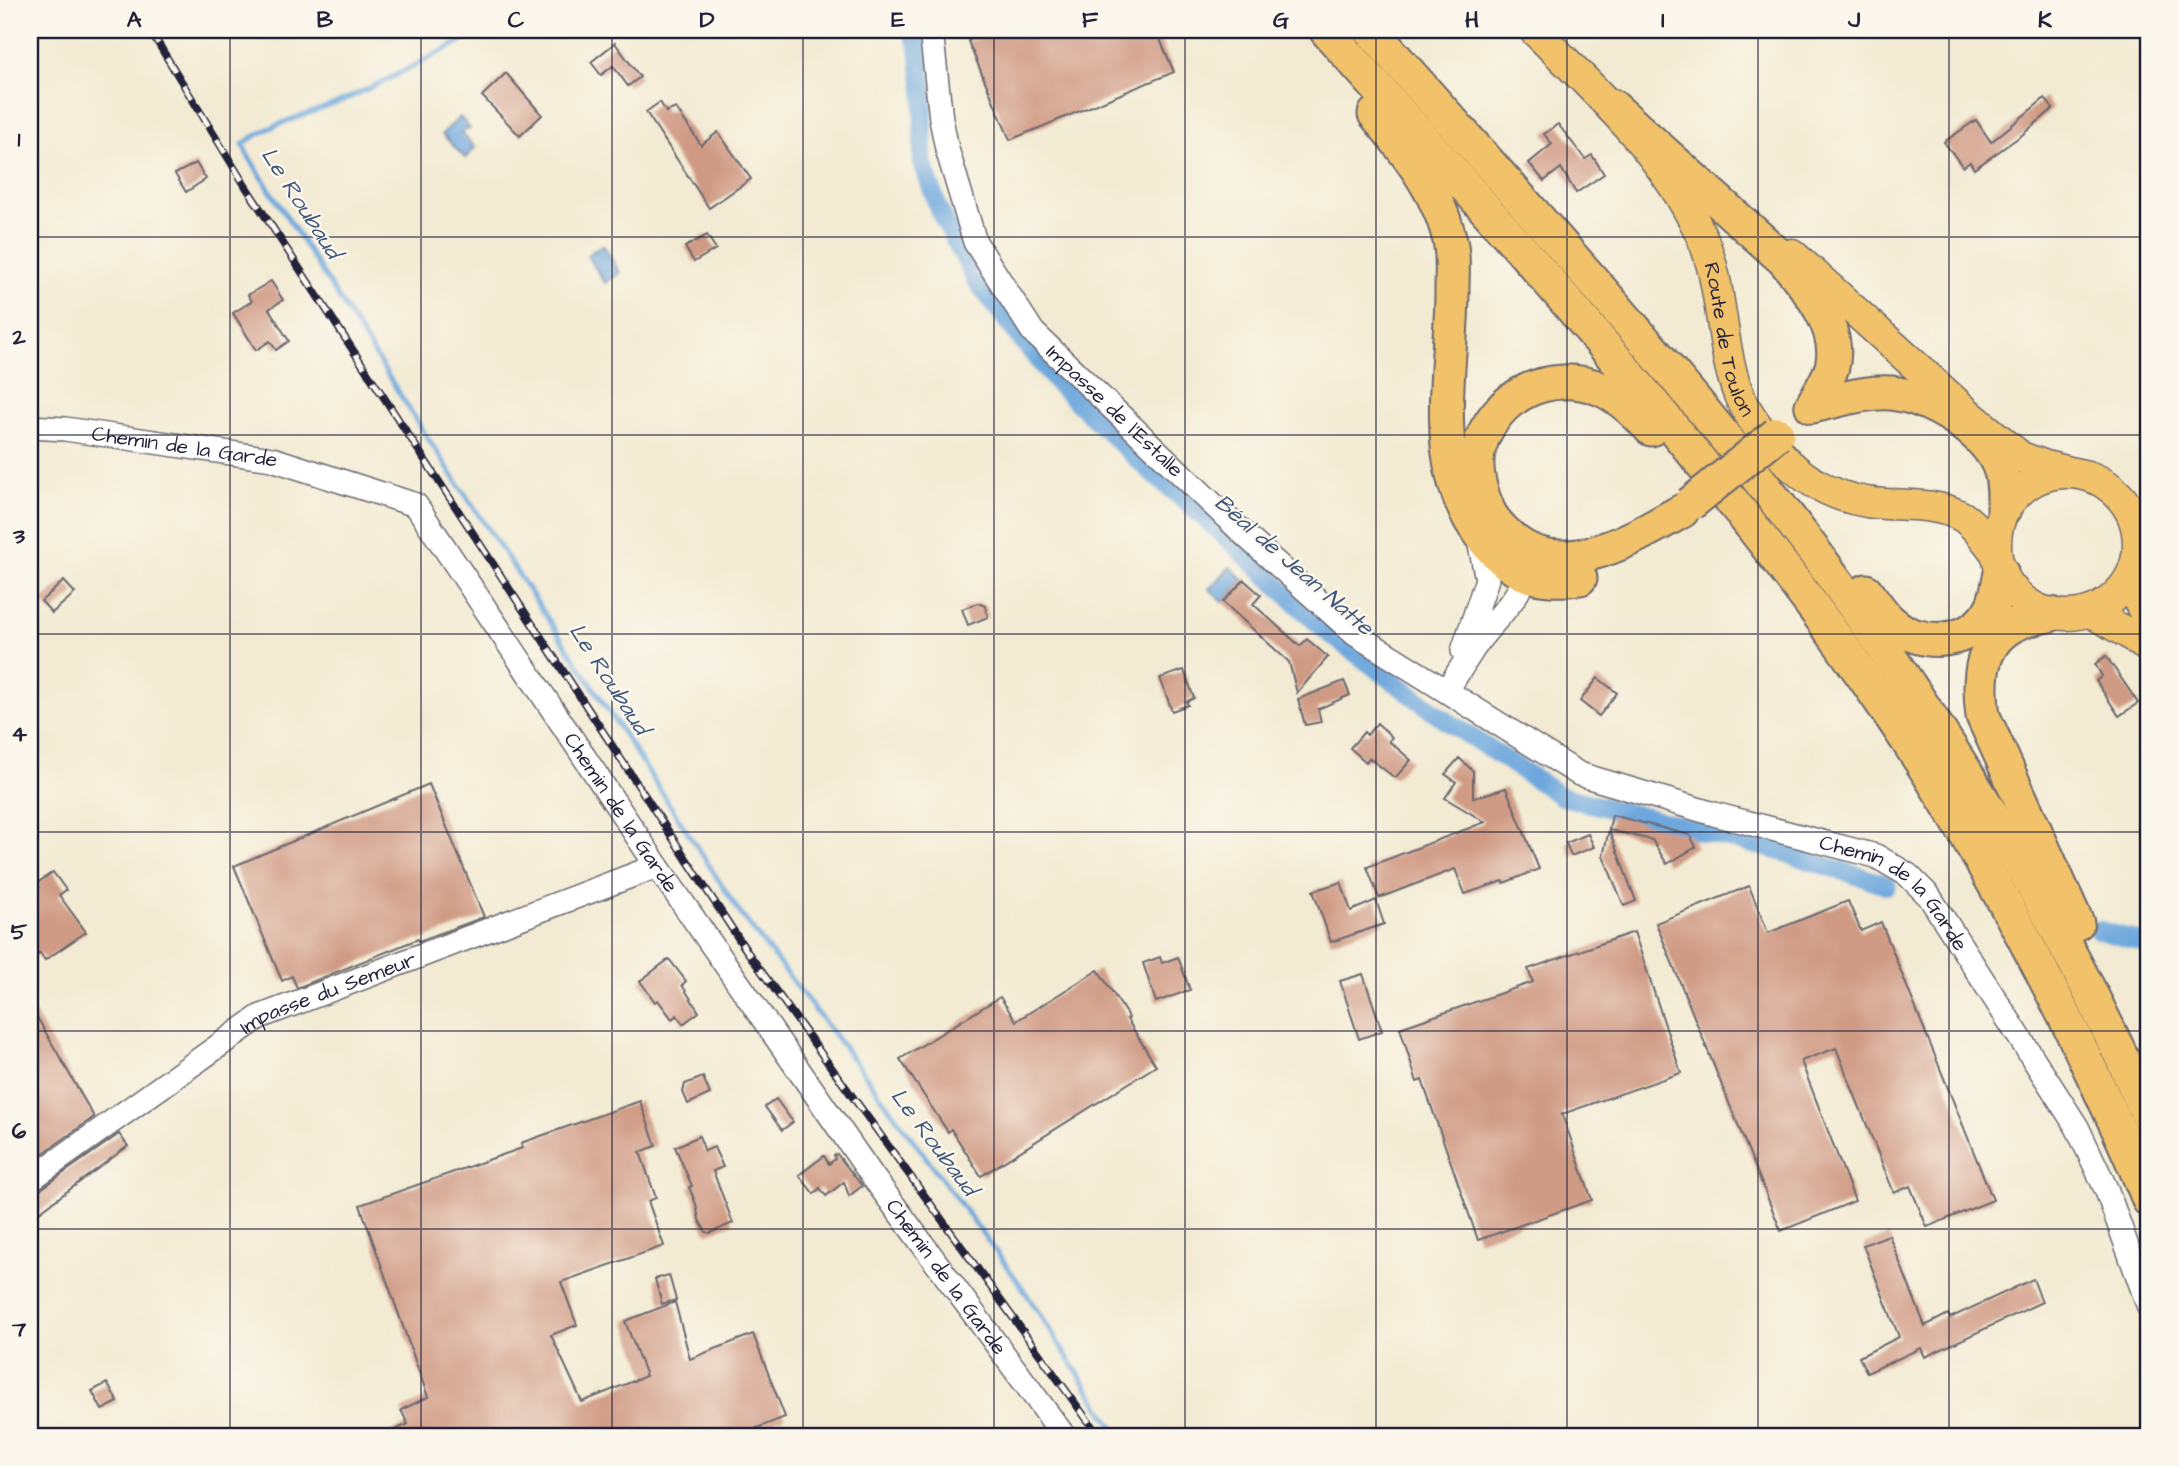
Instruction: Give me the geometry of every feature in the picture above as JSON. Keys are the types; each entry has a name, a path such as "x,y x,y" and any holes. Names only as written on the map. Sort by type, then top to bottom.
{"highway":[{"path":"1305,30 1382,122 1427,184 1450,238 1452,309 1446,420 1455,489 1477,531 1513,565 1542,579 1562,580 1582,578 1620,563 1812,406 1850,386 1888,382 1902,384 1939,395 1963,409"},
{"path":"1326,30 1522,251 1718,484 1883,705 1974,845 2036,958 2115,1121 2149,1200"},
{"path":"1371,30 1633,328 1791,521 1863,618 1939,730 2014,850 2071,956 2149,1118"},
{"path":"1391,30 1682,361 1891,622 1912,635 1931,641 1950,639 1967,633 1983,620 1993,604 1998,562"},
{"path":"1612,107 1784,260 1807,288 1820,308 1832,341 1833,365 1812,406"},
{"path":"1513,565 1501,530 1489,513 1480,490 1476,469 1478,449 1487,428 1501,409 1516,396 1533,387 1551,382 1569,382 1604,390 1643,420 1680,461 1840,669 1930,804 2006,929 2070,1049 2115,1121"},
{"path":"1812,406 1874,393 1890,393 1919,400 1936,408 1966,427 1991,451 2000,468 2004,509"},
{"path":"1513,565 1544,555 1564,557 1603,551 1643,533 1686,507"},
{"path":"2052,614 2020,622 1999,635 1991,646 1983,662 1980,680 1983,716 2149,1085"}],"main road":[{"name":"Route de Toulon","path":"1535,30 1612,107 1664,173 1701,236 1711,266 1739,395 1779,453 1812,482 1849,498 1865,503 1909,505 1949,511 1963,517 1974,526 1998,562"},
{"name":"Route de Toulon","path":"1535,30 1616,97 1963,409 2021,457 2074,472"},
{"path":"2074,472 2096,478 2116,491 2130,510 2138,532 2138,555 2131,577 2120,592 2106,604 2090,612 2071,616 2052,614 2031,606 2013,592 1998,562 1996,530 2004,509 2017,492 2034,480 2053,474 2074,472"},
{"path":"2131,577 2149,620"},
{"path":"2090,612 2149,648"}],"street":[{"name":"Impasse de l'Estalle","path":"932,30 941,119 947,149 975,242 1033,332 1247,537 1355,634 1447,690"},
{"name":"Chemin de la Garde","path":"30,427 65,429 272,459 416,505 657,866 873,1177 1064,1436"},
{"path":"1447,690 1481,638 1512,599 1513,565"},
{"path":"1447,690 1467,644 1513,565"},
{"name":"Chemin de la Garde","path":"1447,690 1579,774 1714,814 1876,856 1908,874 1929,896 2077,1127 2107,1191 2149,1307"},
{"name":"Impasse du Semeur","path":"30,1180 259,1017 657,866"}],"water":[{"path":"460,117 470,129 463,131 463,134 475,148 465,158 442,134"},
{"path":"603,245 620,273 605,283 587,255"},
{"path":"1230,567 1244,580 1223,602 1209,589"}],"building":[{"path":"975,30 1156,30 1174,72 1010,140 968,41 978,37"},
{"path":"615,43 640,77 628,86 613,66 601,75 591,62"},
{"path":"506,73 542,115 520,136 482,96"},
{"path":"2045,98 2053,109 1974,169 1970,162 1963,167 1944,142 1976,120 1991,142"},
{"path":"660,102 666,112 676,108 701,145 718,132 751,179 709,208 646,112"},
{"path":"1558,124 1585,159 1592,155 1604,174 1576,193 1561,168 1544,181 1529,163 1552,144 1544,134"},
{"path":"196,163 206,179 186,192 175,174"},
{"path":"707,235 716,249 694,262 685,247"},
{"path":"271,281 283,300 269,309 289,341 276,350 270,341 256,350 233,313 252,301 248,295"},
{"path":"1244,580 1261,595 1253,604 1300,646 1307,639 1328,657 1297,693 1289,662 1223,602"},
{"path":"64,581 75,593 52,613 41,601"},
{"path":"978,603 985,606 988,617 968,625 962,609"},
{"path":"2106,656 2138,703 2119,716 2096,681 2102,676 2095,664"},
{"path":"1184,670 1194,698 1186,702 1188,705 1172,711 1160,678"},
{"path":"1598,678 1617,693 1599,716 1580,701"},
{"path":"1344,681 1350,695 1318,709 1321,722 1305,725 1298,699"},
{"path":"1377,723 1392,737 1389,741 1411,760 1395,778 1369,758 1366,762 1350,748 1364,732 1367,735"},
{"path":"1459,758 1473,771 1473,798 1506,788 1539,869 1465,894 1455,869 1379,898 1367,867 1485,822 1445,798 1456,782 1445,774"},
{"path":"429,784 484,917 419,941 418,939 297,988 292,976 282,981 234,866"},
{"path":"1612,815 1690,835 1696,847 1667,864 1652,840 1609,830"},
{"path":"1609,830 1636,901 1624,906 1603,856"},
{"path":"1588,834 1594,847 1571,856 1566,843"},
{"path":"53,872 66,890 59,895 86,932 45,960 40,953 30,961 30,893 39,887 36,884"},
{"path":"1341,882 1351,911 1376,900 1384,924 1331,942 1313,891"},
{"path":"1749,886 1768,933 1848,901 1861,931 1881,922 1993,1200 1927,1227 1910,1186 1894,1193 1836,1048 1801,1061 1855,1201 1781,1231 1656,923"},
{"path":"1634,932 1681,1073 1562,1114 1592,1200 1478,1240 1422,1080 1417,1082 1400,1028 1533,982 1528,969"},
{"path":"1160,957 1162,963 1178,957 1190,990 1156,1002 1143,963"},
{"path":"669,959 686,981 682,985 699,1012 683,1024 677,1015 672,1019 658,1000 655,1002 640,981"},
{"path":"1098,970 1156,1066 981,1176 900,1059 1000,997 1016,1021"},
{"path":"1363,974 1382,1031 1359,1039 1340,981"},
{"path":"30,1005 94,1117 31,1162 30,1159"},
{"path":"703,1077 710,1094 688,1104 683,1092 685,1084"},
{"path":"776,1099 793,1122 782,1130 765,1107"},
{"path":"640,1101 656,1146 640,1152 656,1198 648,1201 664,1246 561,1282 577,1325 551,1335 582,1402 646,1376 625,1321 675,1302 690,1359 753,1334 785,1417 737,1436 382,1436 408,1424 401,1410 428,1397 360,1205 522,1148 521,1143"},
{"path":"119,1134 128,1146 30,1219 30,1194"},
{"path":"699,1136 705,1151 714,1147 723,1167 713,1171 733,1223 710,1233 706,1232 699,1220 689,1187 692,1186 675,1147"},
{"path":"837,1154 862,1186 849,1196 844,1182 826,1196 820,1188 814,1194 799,1175 824,1156 829,1164"},
{"path":"1889,1235 1925,1326 1948,1314 1950,1318 2033,1279 2042,1302 1925,1357 1921,1348 1867,1373 1859,1357 1899,1337 1863,1245"},
{"path":"669,1275 676,1300 662,1304 655,1279"},
{"path":"107,1383 118,1402 102,1410 92,1391"}],"waterway":[{"name":"Le Roubaud","path":"482,30 356,95 265,131 243,144 247,154 427,437 740,913 853,1059 1020,1284 1119,1436"},
{"name":"Béal de Jean Natte","path":"911,30 918,44 924,95 922,161 939,210 976,280 1057,383 1327,632 1444,719 1561,796 1779,851 1887,885"},
{"name":"Béal de Jean Natte","path":"2098,930 2149,944"}],"railway":[{"path":"150,30 246,187 746,950 1099,1436"}]}
